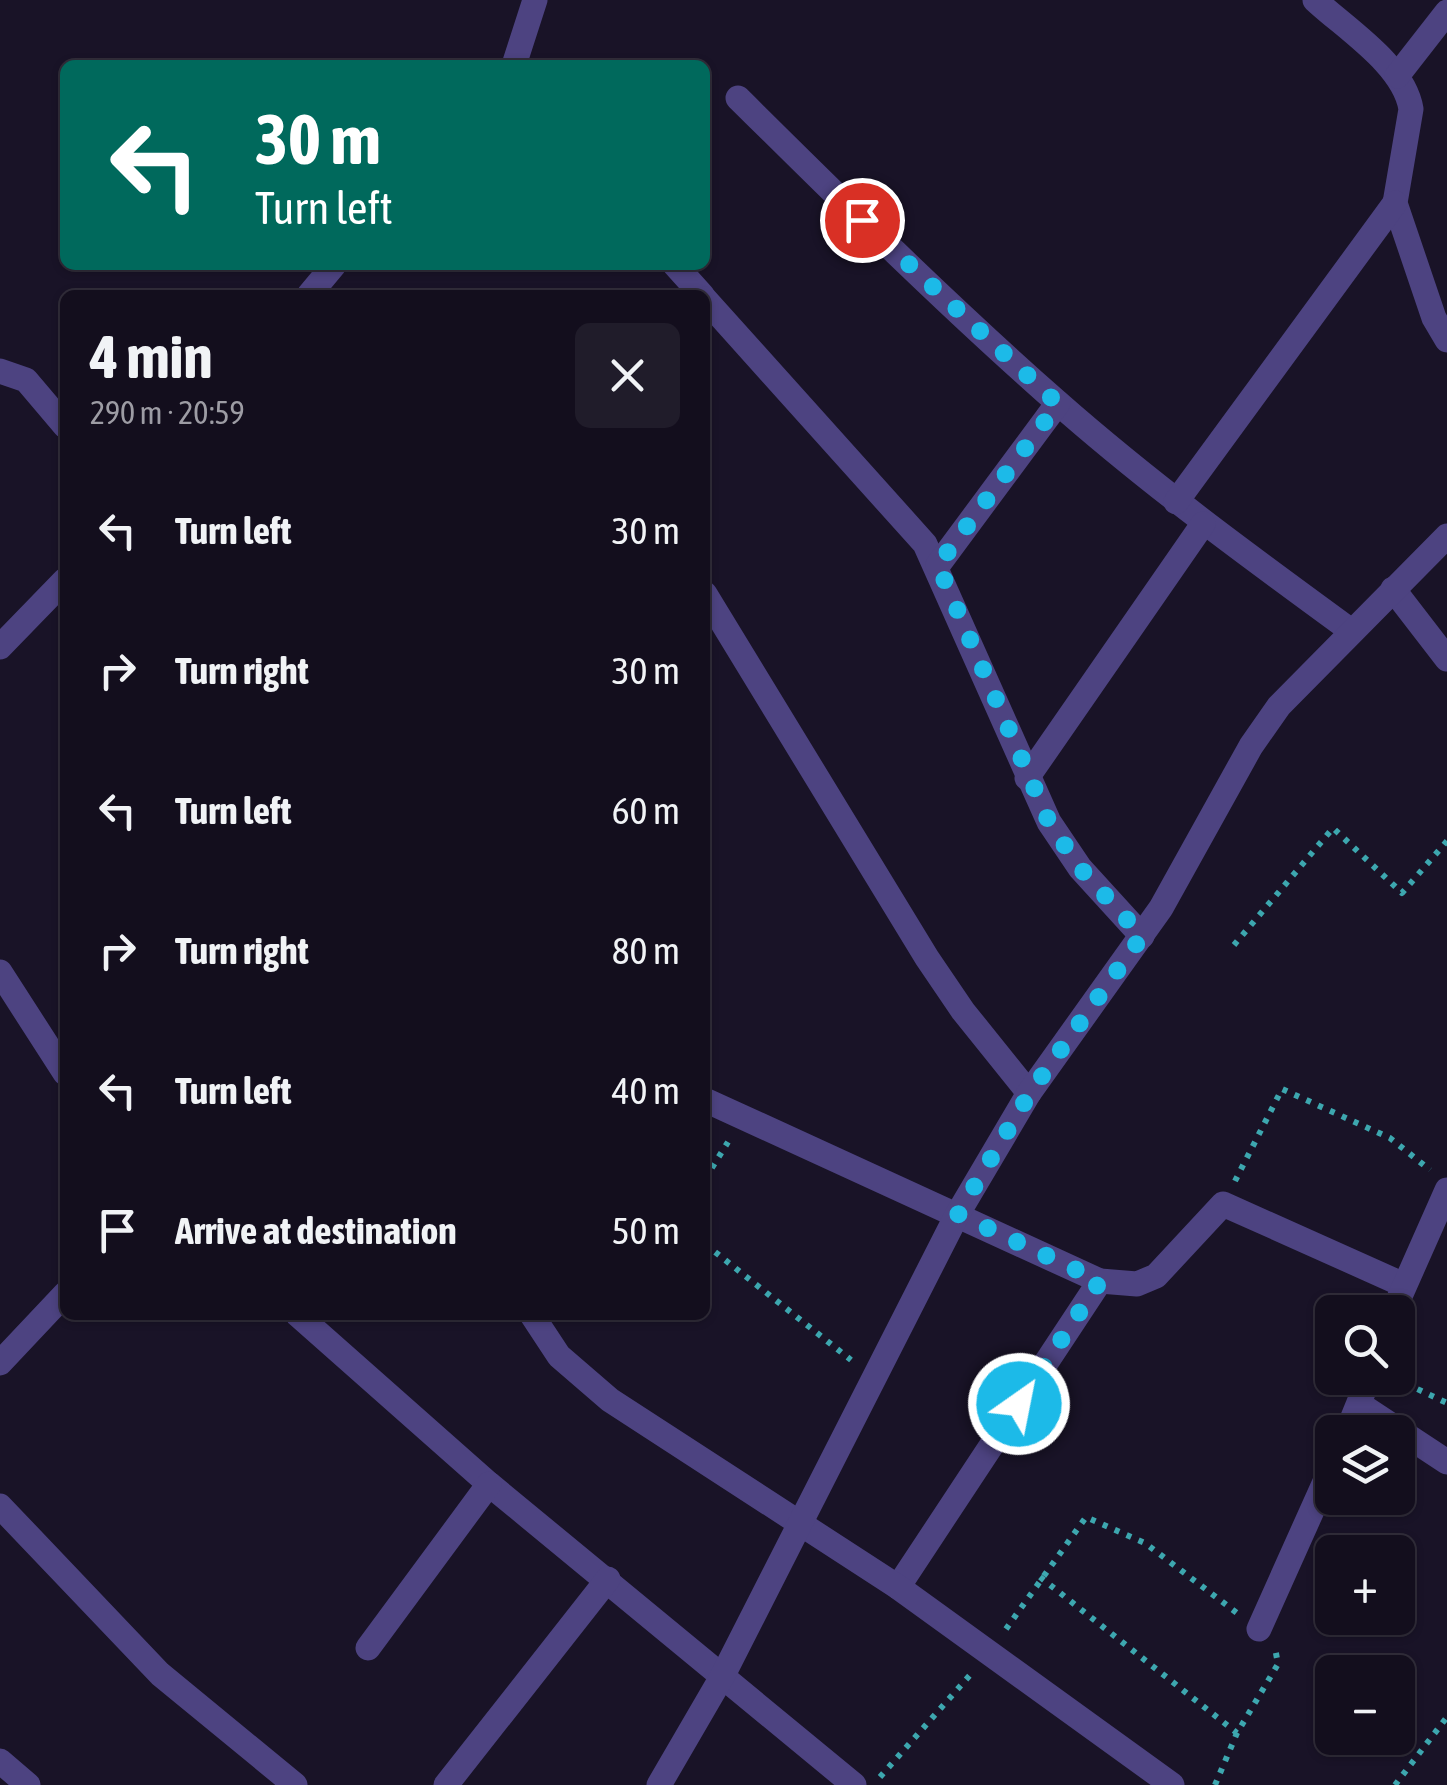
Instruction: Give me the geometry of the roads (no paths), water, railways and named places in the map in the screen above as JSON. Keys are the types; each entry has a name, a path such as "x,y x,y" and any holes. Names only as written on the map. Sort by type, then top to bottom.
{"street":[{"path":"516,60 534,0"},
{"path":"1176,502 1395,202 1411,110 1397,76 1315,0"},
{"path":"1397,76 1447,12"},
{"path":"738,98 911,269 1058,404 1203,524 1350,630"},
{"path":"1395,202 1443,321"},
{"path":"313,290 330,270"},
{"path":"679,270 697,290"},
{"path":"710,305 925,544 938,565 1026,778 1080,868 1142,936"},
{"path":"0,370 26,380 60,420"},
{"path":"938,565 1058,404"},
{"path":"1026,778 1203,524"},
{"path":"659,1785 723,1674 958,1214 1030,1093 1142,936 1251,746 1279,706 1447,536"},
{"path":"0,647 60,585"},
{"path":"1393,590 1447,659"},
{"path":"710,602 927,958 963,1012 1030,1093"},
{"path":"0,972 60,1065"},
{"path":"710,1103 1100,1281 1137,1284 1156,1276 1223,1204 1404,1284"},
{"path":"1400,1295 1440,1181"},
{"path":"898,1587 1100,1281"},
{"path":"0,1363 60,1299"},
{"path":"304,1320 489,1484 854,1785"},
{"path":"535,1320 559,1356 610,1400 898,1587 1172,1785"},
{"path":"1355,1415 1363,1395"},
{"path":"1360,1404 1447,1462"},
{"path":"368,1648 489,1484"},
{"path":"1258,1629 1315,1503"},
{"path":"0,1506 160,1674 295,1785"},
{"path":"446,1785 608,1580"},
{"path":"0,1761 28,1785"}]}
